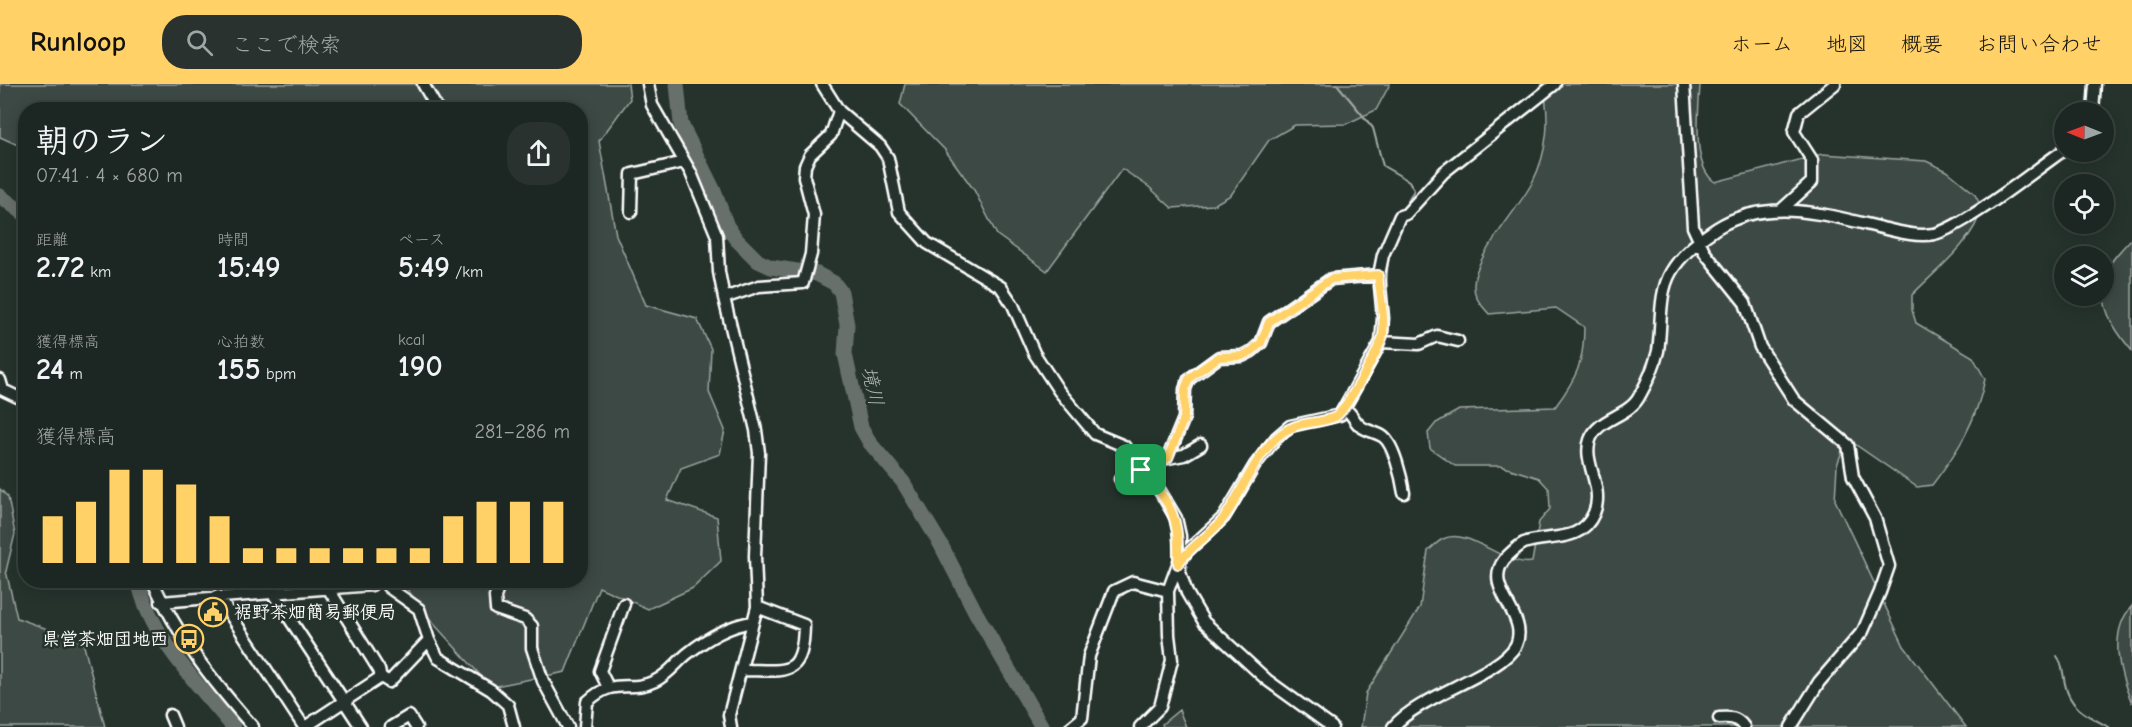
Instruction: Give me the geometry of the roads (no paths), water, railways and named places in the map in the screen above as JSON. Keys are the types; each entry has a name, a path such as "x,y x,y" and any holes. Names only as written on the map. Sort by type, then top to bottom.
{"street":[{"path":"423,84 433,102"},
{"path":"648,84 652,105 684,162 717,236 719,272 724,298 746,379 759,453 755,556 757,607 729,715 731,727"},
{"path":"822,84 839,111 880,146 888,158 899,212 927,243 1000,287 1013,305 1034,352 1059,391 1079,412 1095,434 1124,446 1160,491 1176,518 1180,536 1178,564 1187,592 1204,622 1267,680 1332,727"},
{"path":"1140,727 1160,707 1172,660 1168,635 1168,591 1178,564 1187,551 1224,517 1255,465 1276,438 1290,426 1335,418 1347,410 1385,342 1378,275 1383,255 1403,215 1444,172 1556,84"},
{"path":"1684,84 1693,227 1705,254 1745,303 1760,347 1794,400 1848,445 1853,477 1875,518 1888,566 1863,632 1815,687 1791,727"},
{"path":"1781,210 1812,182 1812,160 1794,132 1799,113 1835,84"},
{"path":"2094,102 2095,84"},
{"path":"724,298 759,286 803,283 811,254 814,214 804,177 805,166 810,155 831,135 839,111"},
{"path":"1393,727 1414,708 1495,664 1508,655 1516,644 1519,631 1517,618 1499,582 1503,561 1524,543 1575,534 1594,515 1597,490 1589,442 1604,424 1631,408 1639,399 1656,359 1665,288 1669,274 1677,263 1700,242 1728,221 1762,212 1781,210 1821,213 1902,232 1932,234 1956,225 2054,157"},
{"path":"631,212 632,174 684,162"},
{"path":"1168,458 1184,418 1185,389 1189,379 1219,357 1242,356 1252,351 1261,343 1269,322 1331,279 1378,275"},
{"path":"1385,342 1419,344 1437,336 1458,341"},
{"path":"0,380 3,390 18,397"},
{"path":"1347,410 1358,424 1388,442 1401,474 1404,493"},
{"path":"1120,479 1168,458 1184,455 1201,445"},
{"path":"1071,727 1082,718 1089,656 1114,591 1132,582 1168,591"},
{"path":"155,588 174,627 200,665 253,727"},
{"path":"161,602 328,588 379,670 381,677 389,682 429,640"},
{"path":"389,588 419,609 429,640 438,658 491,690 508,705 514,727"},
{"path":"498,588 495,597 496,609 525,619 531,626 532,648 543,681 568,727"},
{"path":"272,592 361,727"},
{"path":"218,596 304,727 381,677"},
{"path":"608,687 600,671 624,604"},
{"path":"741,670 783,670 793,667 800,659 804,625 757,607"},
{"path":"585,727 587,702 608,687 655,681 686,655 717,634 737,624 752,622"},
{"path":"170,715 175,727"},
{"path":"391,727 409,716 416,727"},
{"path":"1719,718 1739,720 1744,727"}],"waterway":[{"name":"境川","path":"677,84 681,124 714,191 727,226 736,239 758,261 771,267 817,274 834,283 841,292 847,325 845,354 861,427 870,443 903,482 941,545 976,613 1042,727"},
{"path":"1337,84 1373,128 1383,166 1409,181 1414,190 1405,207"},
{"path":"0,196 18,209"},
{"path":"1386,291 1388,255"},
{"path":"1386,297 1389,328 1387,338"},
{"path":"1351,407 1384,347"},
{"path":"1292,431 1339,420"},
{"path":"1253,460 1262,444"},
{"path":"1185,545 1194,538"},
{"path":"140,588 153,621 164,640 191,677 233,727"},
{"path":"1115,602 1128,590 1141,588"},
{"path":"1087,717 1095,654"},
{"path":"2057,656 2071,700 2081,711 2109,727"}],"place":[{"name":"裾野茶畑簡易郵便局","path":"213,612"},
{"name":"県営茶畑団地西","path":"189,639"}]}
